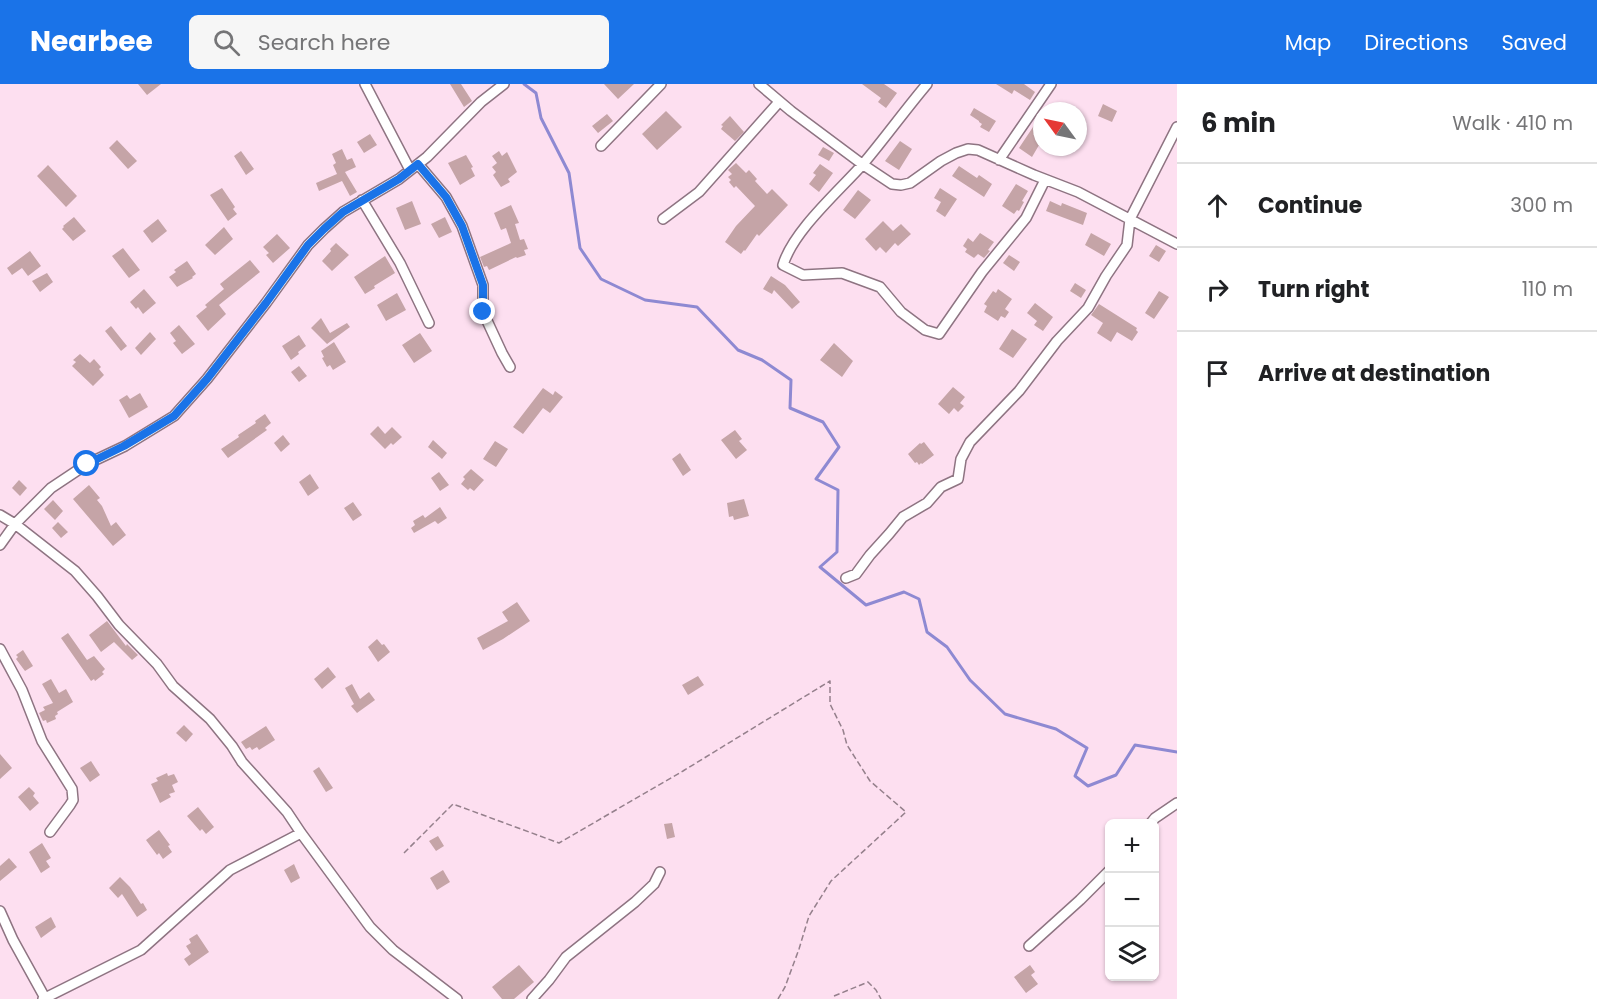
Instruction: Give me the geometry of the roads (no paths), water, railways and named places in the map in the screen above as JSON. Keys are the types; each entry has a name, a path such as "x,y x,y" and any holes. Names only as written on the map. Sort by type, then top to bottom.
{"street":[{"path":"365,84 410,170"},
{"path":"0,545 15,524 51,488 87,464 124,446 174,416 214,370 308,245 343,212 399,179 427,157 481,102 504,84"},
{"path":"601,146 661,84"},
{"path":"759,84 779,102 892,184 910,183 941,161 968,149 978,150 1078,192 1177,244"},
{"path":"927,84 862,164 807,225 786,253 783,266 803,275 842,273 880,287 901,312 925,330 939,334 982,272 1026,218 1045,180"},
{"path":"999,160 1051,84"},
{"path":"663,219 699,192 779,102"},
{"path":"846,578 856,574 903,517 927,503 941,487 958,479 961,459 970,442 1019,391 1057,341 1088,308 1127,245 1130,219 1177,127"},
{"path":"418,164 446,197 462,226 483,285 483,312 510,367"},
{"path":"362,200 400,263 429,323"},
{"path":"0,515 75,571 119,626 157,664 173,686 210,719 242,762 287,812 370,927 393,950 457,999"},
{"path":"0,649 22,690 42,741 72,789 73,800 50,832"},
{"path":"1154,819 1177,803"},
{"path":"0,911 13,940 48,998 141,950 230,870 301,833"},
{"path":"532,999 566,957 635,902 654,884 660,872"},
{"path":"1029,946 1107,873"}],"waterway":[{"path":"524,84 536,93 541,118 569,173 580,248 601,279 645,300 697,307 738,350 762,360 791,380 790,408 823,422 839,447 816,479 838,490 837,552 820,567 866,605 904,592 919,599 927,632 947,647 970,680 1005,714 1056,729 1087,748 1075,776 1088,786 1116,775 1135,745 1177,752"}]}
